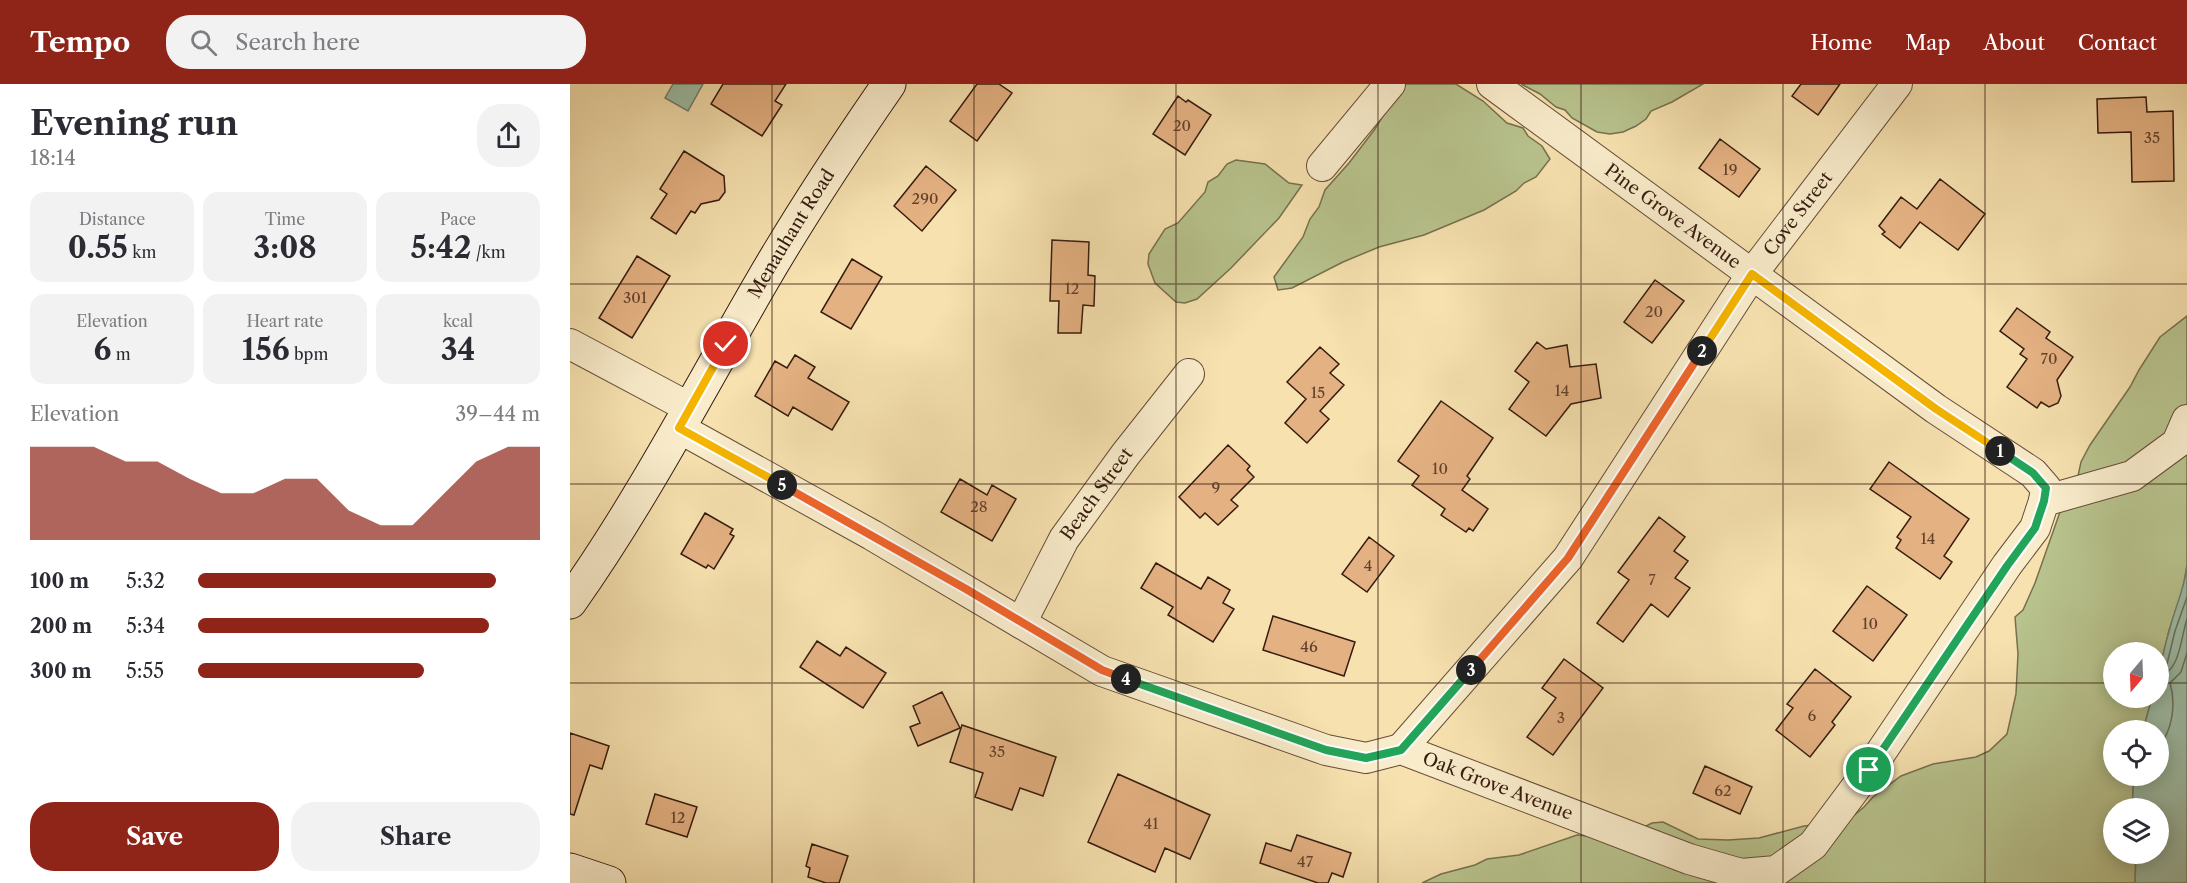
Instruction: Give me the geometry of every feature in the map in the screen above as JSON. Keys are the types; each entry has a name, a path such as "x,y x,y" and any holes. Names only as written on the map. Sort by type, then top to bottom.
{"main road":[{"name":"Menauhant Road","path":"570,602 633,505 823,181 889,84"}],"street":[{"path":"1322,166 1390,84"},
{"name":"Pine Grove Avenue","path":"1492,84 1936,409 2033,473 2046,488 2044,501"},
{"name":"Cove Street","path":"1401,750 1568,558 1752,274 1897,84"},
{"name":"Oak Grove Avenue","path":"570,344 872,535 1102,670 1326,750 1366,758 1401,750 1689,859 1741,874 1776,871 1813,845 1869,770 2035,528 2044,501"},
{"name":"Beach Street","path":"1021,623 1064,539 1125,455 1189,374"},
{"path":"2044,501 2132,476 2177,443 2187,420"}],"green space":[{"path":"1402,84 1456,84 1483,101 1507,123 1523,128 1528,136 1542,146 1550,159 1536,177 1484,210 1424,235 1379,247 1292,288 1278,290 1274,277 1303,237 1325,190 1375,129"},
{"path":"1521,84 1703,84 1651,111 1646,119 1636,126 1623,132 1610,134 1597,132 1572,118 1565,110 1556,107 1540,94"},
{"path":"1236,160 1265,164 1289,183 1302,185 1279,218 1231,268 1197,299 1185,303 1176,302 1155,283 1148,264 1149,254 1165,229 1178,223 1205,192 1208,182 1218,176 1227,164"},
{"path":"2187,316 2187,565 2182,594 2166,642 2103,642 2103,708 2149,708 2146,720 2103,720 2103,786 2133,786 2133,798 2103,798 2103,864 2136,864 2135,883 1422,883 1441,874 1475,865 1487,859 1519,855 1577,835 1587,836 1640,829 1652,823 1663,822 1698,839 1728,840 1759,838 1804,826 1847,821 1901,776 1933,764 1976,757 1989,751 2007,734 2016,694 2018,654 2015,617 2023,610 2035,583 2067,492 2078,476 2081,462 2160,337"}],"water":[{"path":"673,84 703,84 688,111 665,98"},
{"path":"2187,565 2187,883 2135,883 2136,864 2169,864 2169,798 2133,798 2133,786 2169,786 2169,720 2146,720 2149,708 2169,708 2169,642 2166,642"}],"building":[{"path":"723,84 786,84 775,101 782,105 762,136 711,104"},
{"path":"977,84 999,84 1012,93 977,141 950,121"},
{"path":"1801,84 1840,84 1818,115 1792,96"},
{"path":"1178,96 1211,115 1185,155 1153,134"},
{"path":"2146,97 2147,112 2173,111 2174,181 2132,182 2131,132 2098,133 2097,99"},
{"path":"1720,139 1760,169 1739,197 1699,168"},
{"path":"684,151 724,176 725,192 719,200 701,204 695,213 691,211 676,234 651,218 667,194 660,189"},
{"path":"926,166 956,190 922,231 894,206"},
{"path":"1940,179 1985,214 1958,250 1920,222 1900,248 1882,234 1885,232 1879,226 1901,197 1917,209"},
{"path":"1052,240 1089,242 1088,275 1095,276 1094,306 1083,305 1081,333 1058,333 1059,301 1050,301"},
{"path":"637,256 670,276 632,338 599,318"},
{"path":"852,259 882,277 851,329 821,312"},
{"path":"1655,280 1684,301 1652,343 1624,322"},
{"path":"2017,308 2050,332 2046,338 2073,357 2057,380 2061,396 2058,403 2049,407 2041,402 2037,408 2007,387 2027,359 2020,354 2024,349 2000,331"},
{"path":"1537,342 1546,349 1567,345 1570,367 1596,364 1601,398 1571,404 1546,436 1509,409 1529,382 1515,371"},
{"path":"1320,347 1339,364 1330,373 1344,385 1320,411 1329,419 1307,443 1285,423 1306,399 1287,382"},
{"path":"795,355 815,367 808,378 849,402 832,430 793,407 788,416 755,396 775,361 787,368"},
{"path":"1441,401 1493,438 1467,476 1470,479 1462,490 1488,509 1473,531 1469,528 1466,532 1441,515 1445,509 1412,485 1419,476 1398,461"},
{"path":"1228,445 1250,466 1247,470 1254,477 1231,500 1238,506 1218,525 1205,513 1200,518 1179,497"},
{"path":"1889,462 1969,519 1944,556 1952,562 1940,579 1896,548 1901,540 1897,537 1911,517 1870,489"},
{"path":"960,479 987,495 992,485 1016,499 992,541 941,512"},
{"path":"705,513 733,529 730,534 734,536 714,569 708,565 706,568 681,554"},
{"path":"1659,517 1685,537 1674,551 1688,561 1675,578 1690,588 1668,617 1651,604 1623,642 1597,623 1629,580 1618,572"},
{"path":"1369,537 1394,556 1367,592 1342,574"},
{"path":"1156,563 1201,589 1208,577 1230,590 1223,603 1234,609 1213,642 1168,615 1173,607 1141,588"},
{"path":"1867,586 1907,615 1873,661 1833,631"},
{"path":"1273,616 1355,642 1344,676 1263,650"},
{"path":"817,641 840,656 846,647 886,673 863,708 800,667"},
{"path":"1564,659 1603,688 1553,755 1527,737 1556,698 1542,688"},
{"path":"1815,669 1851,697 1832,722 1835,725 1810,757 1776,730 1793,708 1787,704"},
{"path":"942,692 960,728 918,746 910,727 920,723 913,706"},
{"path":"962,725 1056,757 1043,796 1020,788 1012,810 975,797 983,773 950,762"},
{"path":"570,733 609,746 602,769 590,765 574,815 570,814"},
{"path":"1705,766 1752,787 1740,814 1693,793"},
{"path":"1118,774 1210,815 1190,859 1165,848 1155,872 1088,842"},
{"path":"655,794 697,807 687,837 646,824"},
{"path":"1297,835 1351,853 1343,877 1332,873 1328,883 1318,883 1260,863 1266,843 1291,851"},
{"path":"812,844 848,856 839,883 826,883 808,877 810,868 806,866"}],"route":[{"path":"726,344 679,428 872,535 1102,670 1326,750 1366,758 1401,750 1568,558 1752,274 1936,409 2033,473 2046,488 2035,528 1869,770"}]}
